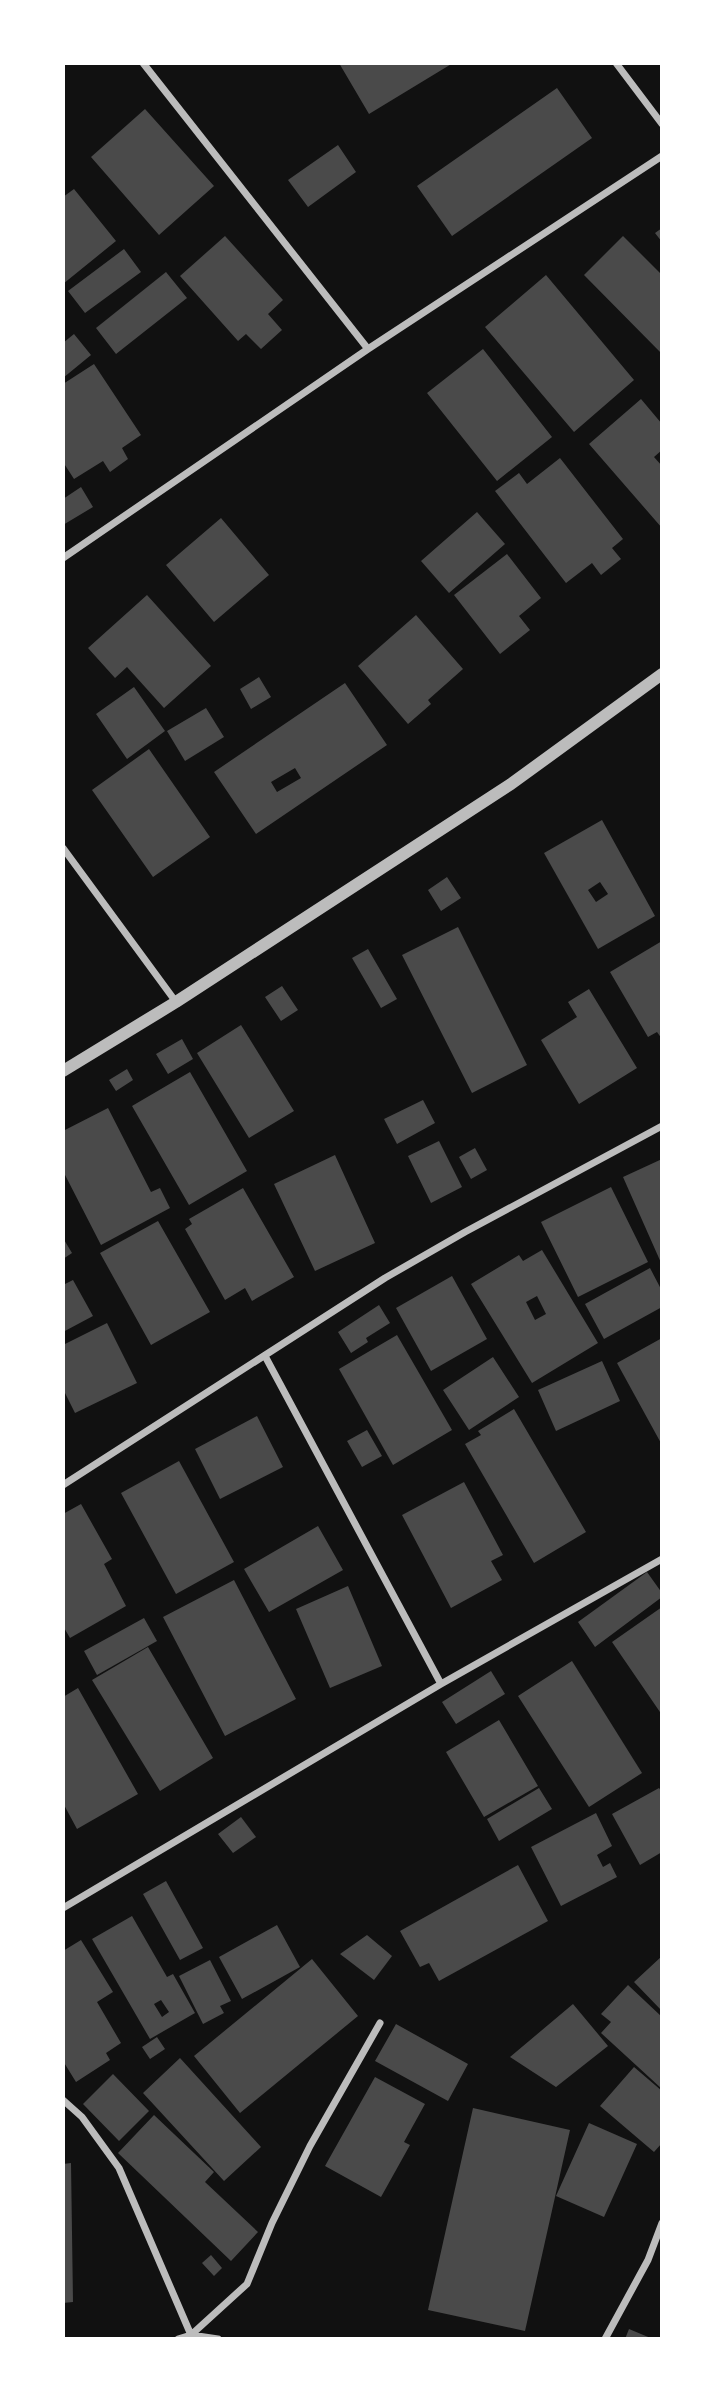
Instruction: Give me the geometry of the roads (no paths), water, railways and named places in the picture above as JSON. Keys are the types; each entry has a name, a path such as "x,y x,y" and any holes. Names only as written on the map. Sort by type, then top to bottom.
{"street":[{"path":"143,63 368,349"},
{"path":"616,63 662,124"},
{"path":"63,558 368,349 662,156"},
{"path":"63,1071 176,1002 511,783 662,674"},
{"path":"63,848 176,1002"},
{"path":"63,1485 419,1258 662,1126"},
{"path":"265,1356 442,1684"},
{"path":"63,1908 442,1684 662,1559"},
{"path":"178,2339 191,2335 247,2284 272,2223 310,2146 380,2022"},
{"path":"63,2100 82,2117 119,2168 191,2335"},
{"path":"605,2339 648,2260 662,2223"},
{"path":"191,2335 218,2339"}]}
